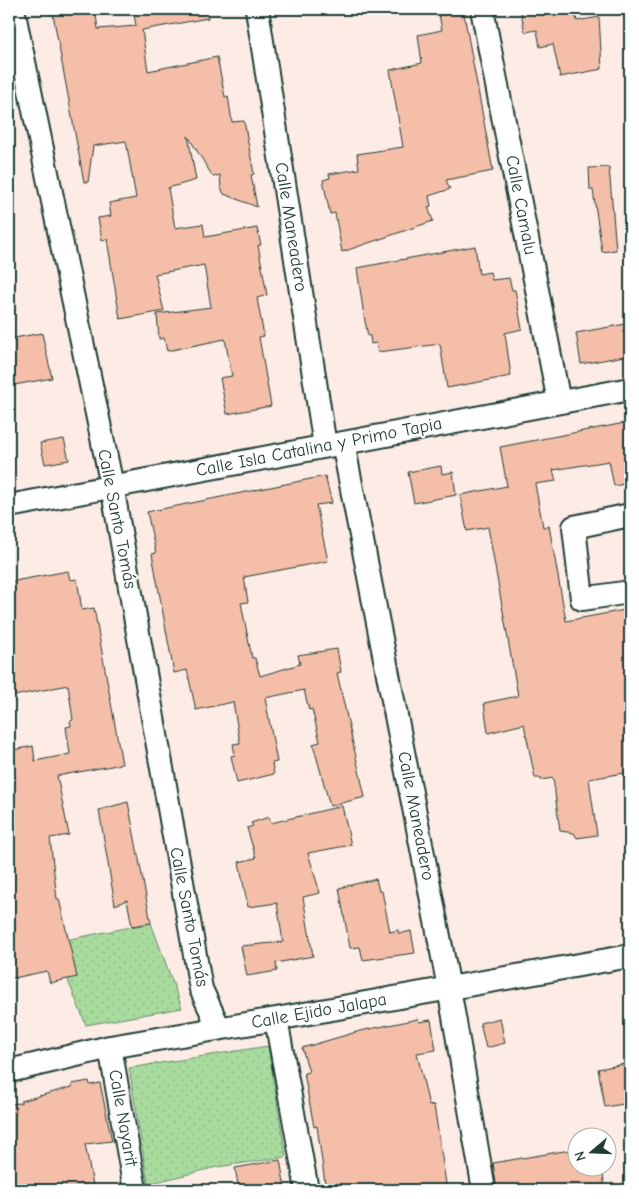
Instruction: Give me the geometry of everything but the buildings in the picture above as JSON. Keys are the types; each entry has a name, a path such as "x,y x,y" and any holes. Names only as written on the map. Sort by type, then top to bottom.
{"street":[{"name":"Calle Santo Tomás","path":"13,9 112,486 201,989 219,1028"},
{"name":"Calle Maneadero","path":"257,9 334,444 449,988 484,1190"},
{"name":"Calle Camalu","path":"482,9 559,402"},
{"name":"Calle Isla Catalina y Primo Tapia","path":"9,506 630,388"},
{"path":"630,515 574,527 582,599 630,592"},
{"name":"Calle Ejido Jalapa","path":"9,1072 110,1046 276,1019 630,956"},
{"path":"276,1019 306,1190"},
{"name":"Calle Nayarit","path":"110,1046 135,1190"}],"green space":[{"path":"151,923 182,1008 86,1025 69,983 60,941"},
{"path":"268,1046 286,1157 217,1167 148,1184 129,1068"}]}
